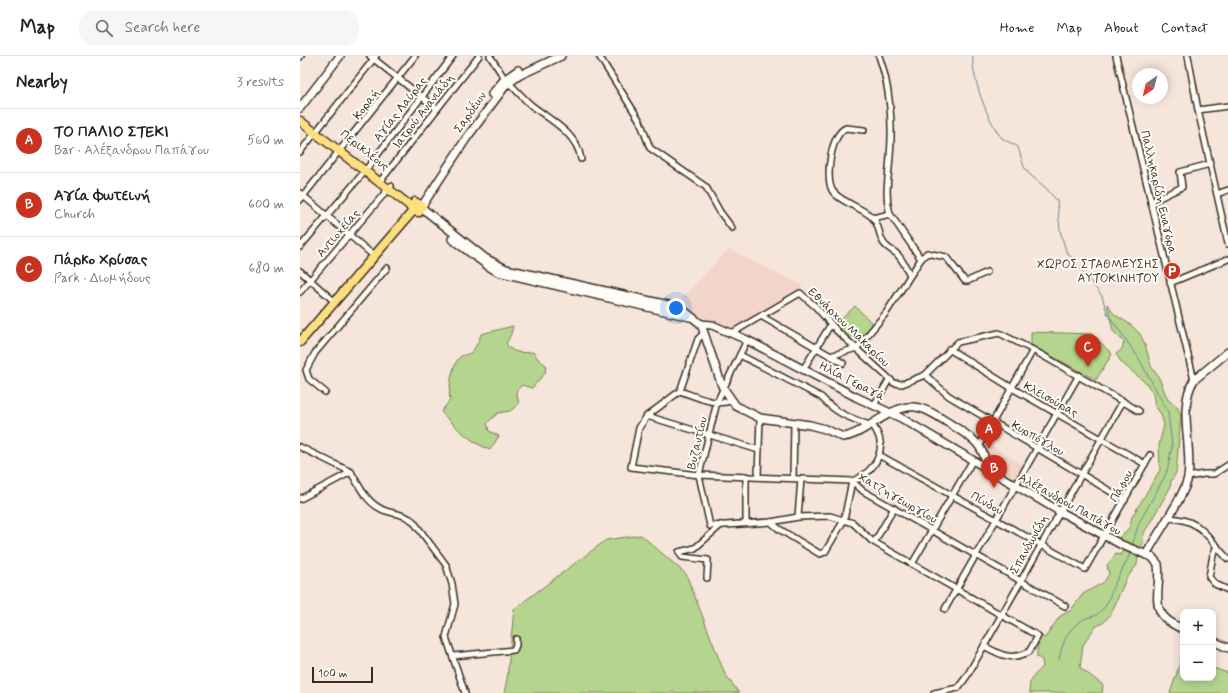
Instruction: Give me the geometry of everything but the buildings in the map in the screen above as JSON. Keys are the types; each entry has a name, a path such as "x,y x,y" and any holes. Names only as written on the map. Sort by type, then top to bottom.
{"main road":[{"name":"Περικλέους","path":"300,115 317,131 417,207"},
{"name":"Περικλέους","path":"300,121 317,131"},
{"name":"Περικλέους","path":"366,169 382,179 390,187"},
{"name":"Σαρδέων","path":"300,342 417,207"}],"street":[{"path":"300,108 340,56"},
{"name":"Κοραή","path":"301,197 342,150 415,56"},
{"name":"Αγίας Λαύρας","path":"300,247 366,169 453,56"},
{"path":"490,56 503,76"},
{"name":"Σαρδέων","path":"417,207 500,83 514,72 549,56"},
{"name":"Σαρδέων","path":"417,207 506,85 520,75 561,56"},
{"path":"599,56 640,121 650,148 706,186 720,212 732,228"},
{"path":"878,56 884,75 889,115 891,155 886,195 890,214 921,258"},
{"name":"Παλληκαρίδη Ευαγόρα","path":"1116,56 1194,380"},
{"path":"1188,56 1198,110 1228,244"},
{"path":"300,152 373,57 437,109"},
{"name":"Ιατρού Ανανιάδη","path":"382,179 476,57"},
{"path":"511,85 531,105 560,125 580,151 581,159"},
{"path":"1198,110 1228,106"},
{"path":"864,130 846,128 838,135 832,149 829,182 835,195 860,208 873,218 883,242 897,254 910,275"},
{"path":"1151,202 1182,187 1180,172 1210,164"},
{"name":"Αντιοχείας","path":"300,292 350,236 390,187"},
{"path":"1217,194 1228,190"},
{"path":"301,197 327,216 374,256"},
{"name":"Ηλία Γεραγά","path":"417,207 478,259 498,272 690,317 701,324 712,325 747,340 890,412 987,469"},
{"path":"873,218 890,214"},
{"path":"830,356 857,348 886,313 921,258 927,253 946,257 965,281 987,272"},
{"path":"1170,283 1228,259"},
{"path":"325,392 309,379 306,370 315,353 387,268"},
{"path":"300,271 335,302"},
{"name":"Εθνάρχου Μακαρίου","path":"732,334 800,293 889,380"},
{"path":"761,316 842,364"},
{"path":"701,324 723,389 731,400 742,410 760,418 794,422 825,429 843,437 853,435 890,412 905,406 916,406 924,408 975,439 985,456 987,469"},
{"path":"804,368 831,324"},
{"path":"647,416 680,391 698,339 704,333"},
{"path":"874,405 889,380 894,383 902,384 925,375 936,365 949,349 958,342 998,333 1034,350 1139,411"},
{"name":"Βυζαντίου","path":"721,525 710,526 699,475 717,402 747,340"},
{"name":"Κλεισούρας","path":"949,349 1012,388 1102,438 1145,464"},
{"path":"979,444 993,423 1034,350"},
{"path":"1180,628 1172,624 1160,612 1156,602 1158,564 1155,560 1146,555 1183,490 1188,477 1187,398 1194,380 1228,352"},
{"path":"740,355 821,397 829,406 849,418 871,424 881,442 879,455 867,474 852,482 844,520 825,552 822,554 779,529 771,522"},
{"name":"Κυρπόγλου","path":"925,375 941,391 1125,500"},
{"path":"945,609 1078,375"},
{"path":"680,391 725,404 731,400"},
{"name":"Σπανδωνίδη","path":"934,693 958,688 967,676 1123,401"},
{"path":"647,416 759,450"},
{"name":"Χατζηγεωργίου","path":"647,416 639,428 631,467 699,475 758,476 852,482 863,491 1065,606"},
{"path":"758,476 760,418"},
{"path":"793,478 794,422"},
{"path":"300,448 351,472 366,497 374,505 385,511 408,517 446,566 455,604 446,637 466,692"},
{"name":"Πίνδου","path":"879,455 1085,569"},
{"name":"Πάφου","path":"1085,569 1150,455"},
{"path":"912,564 972,460"},
{"path":"1188,477 1214,474 1228,465"},
{"name":"Αλέξανδρου Παπάγου","path":"987,469 1122,545 1146,555"},
{"path":"300,499 351,472"},
{"path":"746,476 746,523"},
{"path":"798,517 801,479"},
{"path":"875,541 894,508"},
{"path":"707,578 708,560 682,557 679,552 695,548 721,525 771,522 798,517 830,516 856,525 866,536 956,590 1038,636 1029,652 1014,657 1005,657 984,646"},
{"path":"1167,518 1177,518 1192,522 1204,531 1228,559"},
{"path":"1217,546 1213,555 1209,577 1215,584 1228,590"},
{"path":"453,656 514,650 516,639"},
{"path":"1216,642 1228,648"}],"shaded area":[{"path":"729,249 755,263 801,284 802,288 733,332 676,304"},
{"path":"985,442 1024,465 1014,483 995,472 983,444"}],"green space":[{"path":"1107,304 1114,314 1131,325 1140,334 1145,344 1151,366 1159,378 1168,400 1177,406 1181,416 1176,473 1171,481 1170,488 1144,533 1143,543 1140,549 1118,539 1129,528 1132,517 1160,470 1159,445 1164,425 1161,414 1155,406 1153,394 1147,384 1121,362 1116,354 1122,349 1124,342 1113,331"},
{"path":"855,306 874,325 857,346 834,326"},
{"path":"513,326 506,344 512,350 521,353 533,352 539,360 546,365 545,373 532,388 522,385 516,391 519,404 510,411 498,413 487,423 489,431 499,436 490,450 476,443 458,429 441,412 450,400 451,378 454,366 459,358 472,351 481,334"},
{"path":"1031,332 1092,334 1112,354 1096,380 1031,345"},
{"path":"641,535 686,574 725,674 739,693 504,693 507,679 514,609 606,540"},
{"path":"1124,550 1138,556 1137,565 1126,579 1111,614 1103,623 1095,627 1083,645 1080,668 1103,685 1102,693 1030,693 1030,682 1043,667 1042,660 1037,657 1040,635 1045,638 1060,616 1070,611 1083,594 1104,582 1109,574 1107,565 1116,554 1121,555"},
{"path":"1180,664 1180,681 1216,681 1216,669 1228,673 1228,693 1170,693"}],"waterway":[{"path":"973,56 974,74 977,86 986,111 992,122 1002,138 1018,147 1024,167 1029,174 1046,188 1057,201 1060,230 1066,251 1102,296 1107,313 1138,357 1168,412 1172,446 1168,467 1165,476 1139,523 1132,546"},
{"path":"1059,660 1064,641 1075,625 1086,618 1097,615 1105,607 1113,586 1130,553"}],"place":[{"name":"ΧΩΡΟΣ ΣΤΑΘΜΕΥΣΗΣ ΑΥΤΟΚΙΝΗΤΟΥ","path":"1172,271"},
{"name":"Πάρκο Χρύσας","path":"1088,367"},
{"name":"ΤΟ ΠΑΛΙΟ ΣΤΕΚΙ","path":"989,449"},
{"name":"Αγία Φωτεινή","path":"994,488"}]}
